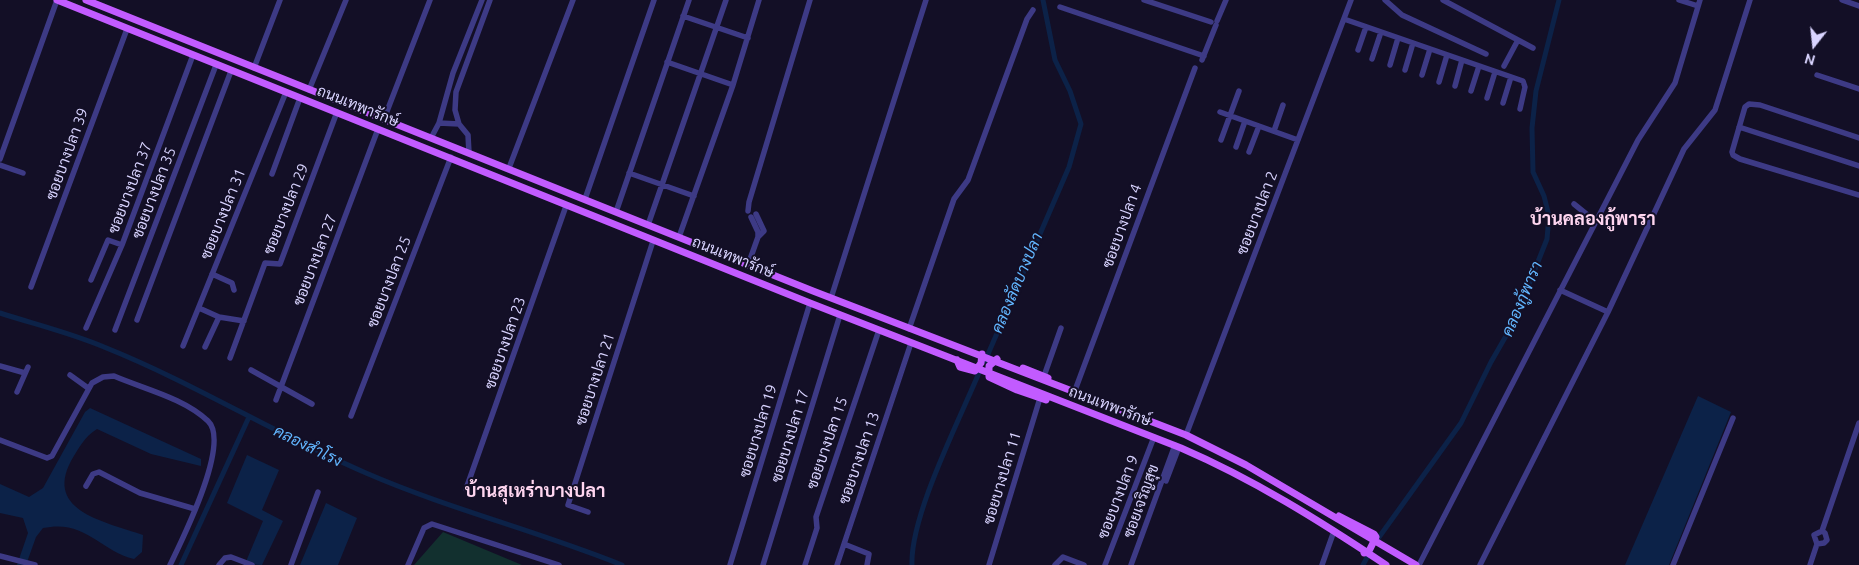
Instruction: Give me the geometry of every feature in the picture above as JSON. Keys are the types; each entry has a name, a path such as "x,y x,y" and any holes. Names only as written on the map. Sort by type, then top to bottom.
{"main road":[{"name":"ถนนเทพารักษ์","path":"56,0 451,157 653,241 1177,446 1241,475 1337,532 1386,565"},
{"name":"ถนนเทพารักษ์","path":"86,0 909,329 1186,435 1246,465 1346,525 1416,564"},
{"path":"357,120 361,110"},
{"path":"959,361 958,364 963,369 971,372 978,369 983,358 982,353 972,348 968,351"},
{"path":"1071,405 1040,398 992,380 988,377 988,370 993,361 999,358 1044,376 1072,392"},
{"path":"1336,518 1340,516 1374,534 1376,538 1365,554 1339,537 1337,532"}],"street":[{"path":"0,148 56,0"},
{"path":"0,159 56,0"},
{"path":"254,68 280,0"},
{"path":"309,90 346,0"},
{"path":"384,119 430,0"},
{"path":"431,138 440,123 453,73 482,0"},
{"path":"469,153 468,135 459,124 455,110 459,82 490,0"},
{"path":"508,168 573,0"},
{"path":"585,199 654,0"},
{"path":"616,212 689,0"},
{"path":"648,224 726,0"},
{"path":"679,237 733,85 759,0"},
{"path":"748,265 758,237 764,231 753,215 749,202 810,0"},
{"path":"831,298 926,0"},
{"path":"1144,0 1215,23"},
{"path":"1060,8 1203,58 1215,23 1226,0"},
{"name":"ซอยบางปลา 2","path":"1186,435 1351,0"},
{"path":"1384,0 1402,15 1486,54"},
{"path":"1443,0 1532,48"},
{"path":"1416,564 1645,127 1673,87 1699,3 1679,0"},
{"path":"1480,565 1608,312 1684,149 1714,110 1750,0"},
{"path":"1842,0 1859,6"},
{"path":"909,329 952,203 968,180 1027,19 1033,10"},
{"path":"683,16 748,38"},
{"path":"1344,19 1511,77 1524,84 1520,109"},
{"path":"1358,50 1366,27"},
{"name":"ซอยบางปลา 39","path":"31,287 127,29"},
{"path":"1372,59 1381,32"},
{"path":"1390,65 1398,38"},
{"path":"1504,66 1518,40"},
{"path":"1405,70 1413,43"},
{"path":"1422,75 1430,49"},
{"name":"ซอยบางปลา 37","path":"86,328 122,245 193,55"},
{"path":"1438,82 1447,55"},
{"path":"1455,86 1462,60"},
{"path":"667,62 733,85"},
{"name":"ซอยบางปลา 35","path":"115,330 216,64"},
{"path":"1471,92 1479,66"},
{"name":"ซอยบางปลา 4","path":"1072,392 1195,68"},
{"path":"137,320 231,71"},
{"path":"1487,98 1495,72"},
{"path":"1817,74 1859,89"},
{"path":"1503,103 1511,77"},
{"path":"1221,140 1239,91"},
{"name":"ซอยบางปลา 31","path":"184,346 286,92"},
{"path":"272,174 300,98"},
{"path":"1859,138 1752,103 1745,107 1732,152 1736,157 1859,195"},
{"path":"1274,131 1283,105"},
{"path":"444,110 455,110"},
{"name":"ซอยบางปลา 29","path":"230,358 266,263 280,264 337,112"},
{"path":"1220,112 1298,140"},
{"path":"1236,147 1245,121"},
{"path":"440,123 459,124"},
{"path":"1249,152 1259,126"},
{"path":"1739,127 1859,166"},
{"name":"ซอยบางปลา 27","path":"276,400 378,129"},
{"name":"ซอยบางปลา 25","path":"352,416 451,157"},
{"path":"0,165 23,174"},
{"path":"630,173 694,196"},
{"path":"1574,204 1596,221"},
{"name":"ซอยบางปลา 23","path":"466,489 566,206"},
{"path":"91,280 108,240 122,245"},
{"name":"ซอยบางปลา 21","path":"588,512 568,505 653,241"},
{"path":"212,274 232,283 234,290"},
{"path":"1560,290 1608,312"},
{"name":"ซอยบางปลา 19","path":"730,565 810,303"},
{"path":"199,308 219,317 244,320"},
{"name":"ซอยบางปลา 17","path":"763,565 840,315"},
{"path":"205,347 219,317"},
{"path":"1044,376 1061,328"},
{"name":"ซอยบางปลา 15","path":"805,565 817,528 816,517 879,330"},
{"name":"ซอยบางปลา 13","path":"837,565 911,343"},
{"path":"0,366 25,373"},
{"path":"17,392 28,367"},
{"path":"251,370 280,388 312,404"},
{"path":"70,375 88,388"},
{"path":"0,440 47,458 52,456 88,388 97,379 114,376 184,405 208,421 214,435 214,452 195,509 170,565"},
{"name":"ซอยบางปลา 11","path":"989,565 1040,398"},
{"path":"1673,565 1733,418"},
{"path":"1810,565 1817,544 1814,535 1822,531 1859,423"},
{"name":"ซอยบางปลา 9","path":"1105,565 1154,437"},
{"path":"1132,565 1177,446"},
{"path":"86,486 93,474 100,472 140,493 195,509"},
{"path":"291,565 318,492"},
{"path":"408,565 424,528 432,524 559,565"},
{"path":"1817,544 1824,543 1826,540 1825,533 1822,531"},
{"path":"1322,565 1337,532"},
{"path":"844,544 869,554 867,565"},
{"path":"0,556 36,565"},
{"path":"1055,565 1063,557 1084,565"},
{"path":"220,565 225,558 252,565"}],"green space":[{"path":"443,532 522,565 414,565"}],"water":[{"path":"1698,396 1731,412 1669,565 1625,565"},
{"path":"90,408 201,459 201,466 151,454 97,429 85,439 71,461 65,478 66,492 72,503 83,512 97,519 143,535 142,552 134,559 122,555 81,531 58,526 43,528 36,537 26,565 17,565 28,533 23,518 0,513 0,484 29,497 43,488 85,412"},
{"path":"247,455 279,470 262,510 283,521 262,565 245,564 263,521 227,503"},
{"path":"326,503 357,518 338,565 300,565"}],"waterway":[{"name":"คลองลัดบางปลา","path":"985,361 1069,167 1081,124 1070,91 1055,60 1043,0"},
{"name":"คลองกู้พารา","path":"1377,540 1461,423 1491,362 1514,322 1547,239 1549,216 1544,196 1533,172 1532,128 1536,91 1559,0"},
{"name":"คลองสำโรง","path":"0,313 79,337 137,361 333,458 397,486 622,565"},
{"name":"คลองลัดบางปลา","path":"912,565 919,520 928,494 938,466 981,368"},
{"path":"181,565 249,417"},
{"name":"คลองกู้พารา","path":"1363,565 1370,552"}],"district":[{"name":"บ้านคลองกู้พารา","path":"1593,219"},
{"name":"บ้านสุเหร่าบางปลา","path":"535,491"}]}
